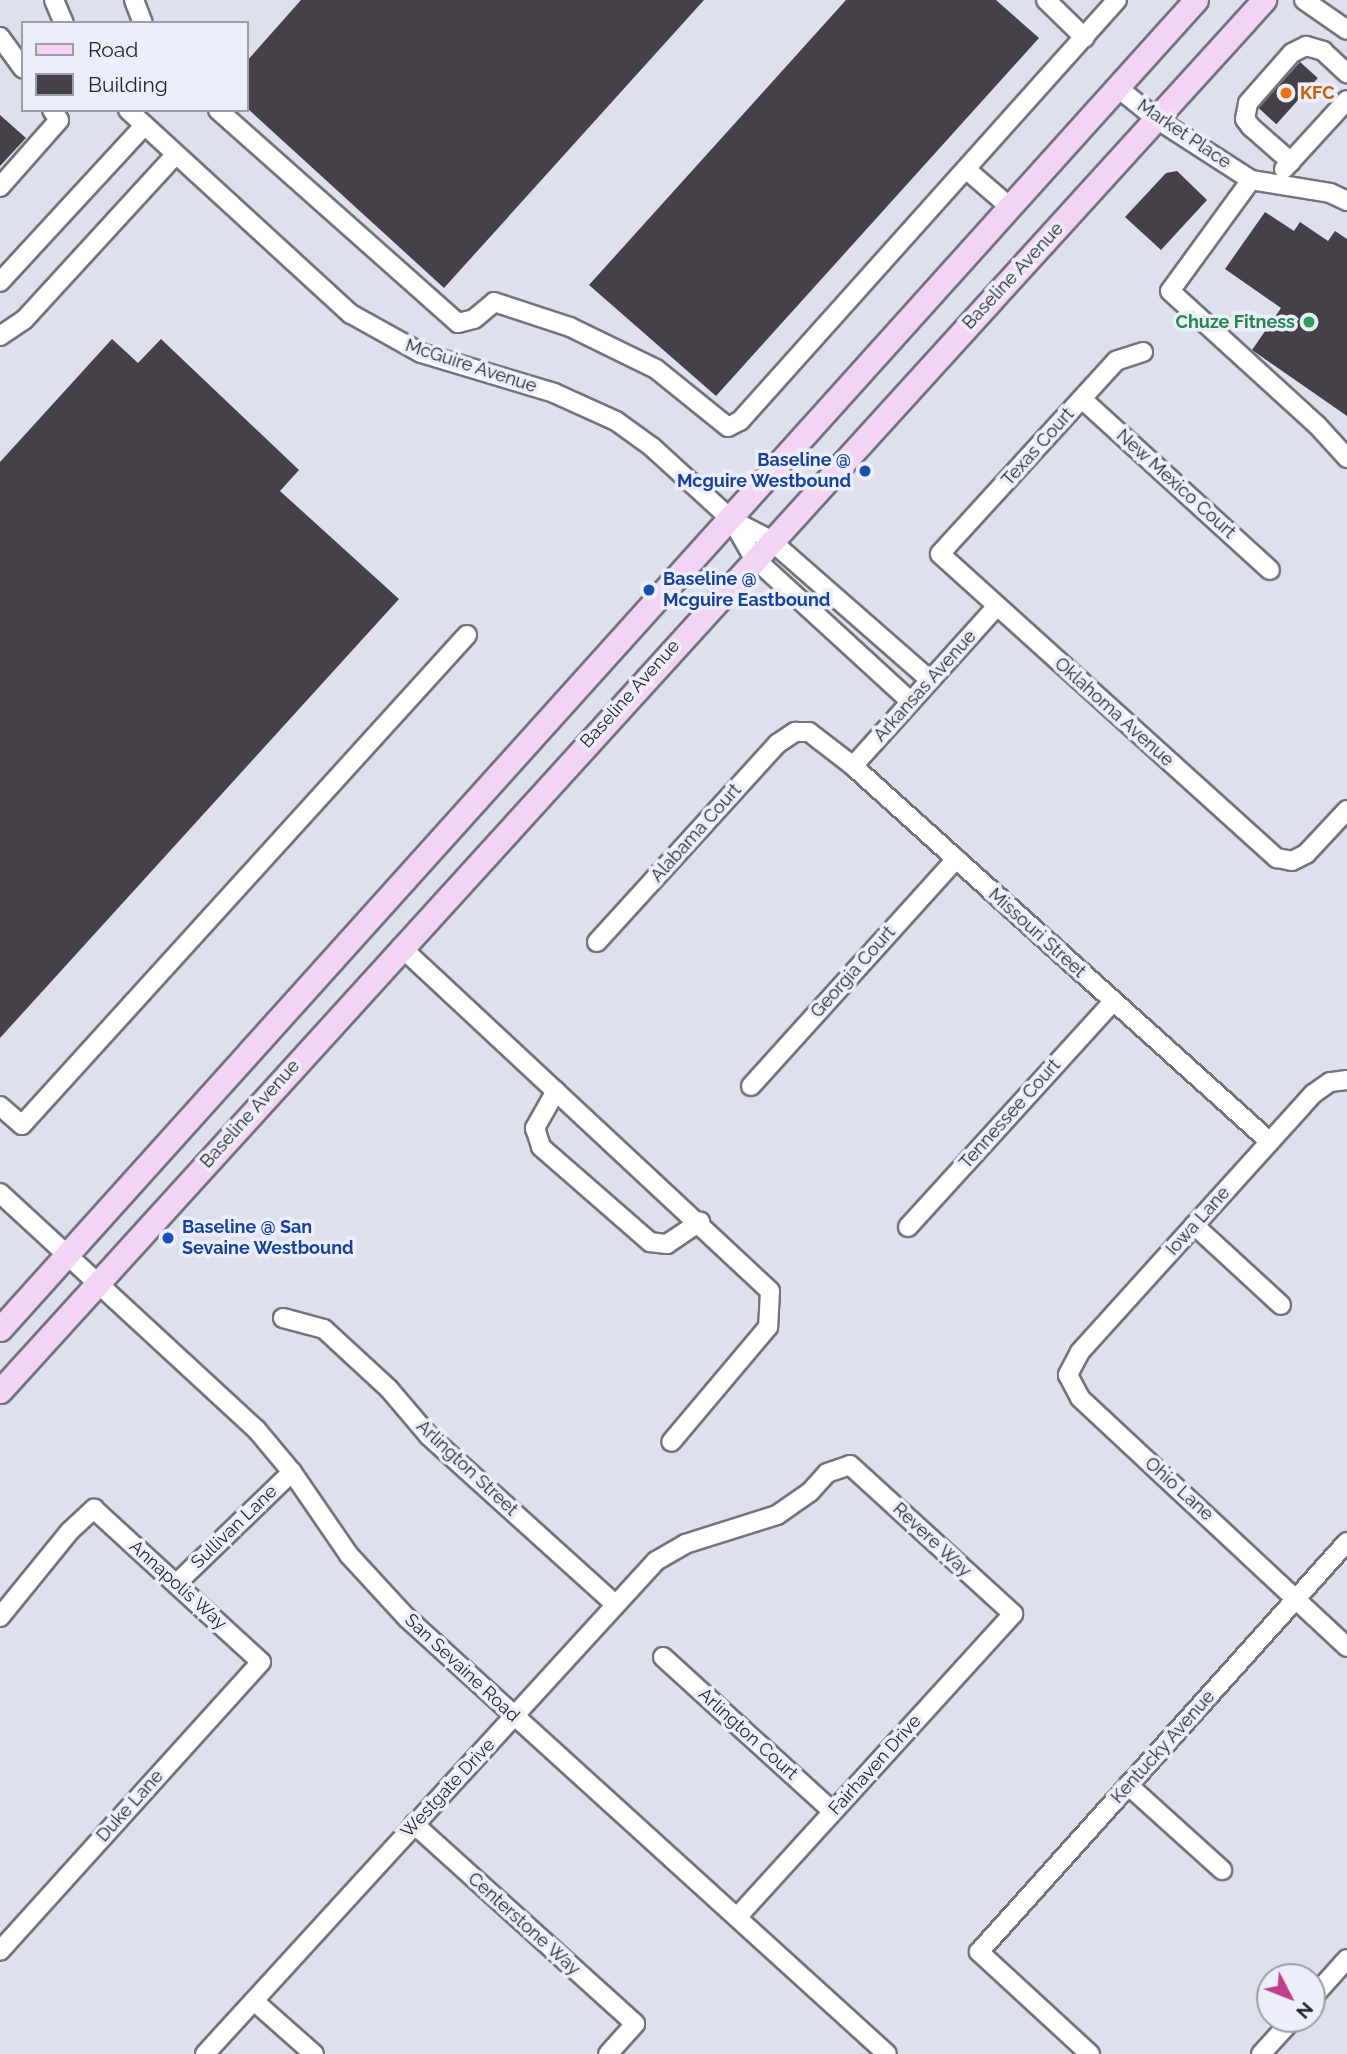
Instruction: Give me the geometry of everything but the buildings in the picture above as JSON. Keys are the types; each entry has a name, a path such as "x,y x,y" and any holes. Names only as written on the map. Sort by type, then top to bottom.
{"main road":[{"path":"0,1329 732,520 1196,0"},
{"name":"Baseline Avenue","path":"0,1391 769,539 1158,120 1264,0"}],"street":[{"path":"54,0 63,21"},
{"path":"134,0 142,21"},
{"path":"1046,0 1085,37"},
{"path":"220,112 458,323 474,320 494,302 570,327 656,369 715,421 728,427 740,421 1117,0"},
{"path":"1304,0 1347,30"},
{"path":"0,37 21,66"},
{"path":"1291,162 1251,128 1245,119 1248,103 1292,53 1306,46 1322,51 1347,73"},
{"name":"Market Place","path":"1118,88 1158,120 1251,180"},
{"path":"1273,182 1347,100"},
{"name":"McGuire Avenue","path":"130,112 335,301 368,326 421,354 595,409 652,447 732,520 769,539 930,680"},
{"path":"0,187 56,115"},
{"path":"0,282 144,126"},
{"path":"0,336 24,320 175,155"},
{"path":"967,170 1011,208"},
{"path":"1347,201 1330,193 1251,180 1170,291 1317,425 1347,458"},
{"name":"Texas Court","path":"940,554 1116,361 1143,352"},
{"name":"New Mexico Court","path":"1082,399 1270,570"},
{"name":"McGuire Avenue","path":"732,520 753,557 911,702"},
{"name":"Oklahoma Avenue","path":"940,554 1270,853 1292,861 1306,854 1347,810"},
{"name":"Arkansas Avenue","path":"853,766 997,606"},
{"path":"0,1106 22,1125 467,635"},
{"name":"Missouri Street","path":"801,730 824,741 853,766 1269,1142"},
{"name":"Alabama Court","path":"597,942 777,744 801,730"},
{"name":"Georgia Court","path":"751,1086 956,859"},
{"path":"401,947 700,1222 770,1291 768,1327 671,1442"},
{"name":"Tennessee Court","path":"908,1227 1113,1002"},
{"name":"Iowa Lane","path":"1068,1375 1080,1352 1269,1142 1321,1087 1343,1080"},
{"path":"556,1091 535,1128 541,1147 650,1242 667,1244 700,1222"},
{"name":"San Sevaine Road","path":"0,1193 210,1382 292,1472 358,1564 407,1618 887,2054"},
{"path":"1194,1225 1281,1306"},
{"name":"Arlington Street","path":"283,1318 324,1329 389,1389 429,1436 615,1605"},
{"name":"Ohio Lane","path":"1068,1375 1080,1398 1297,1597 1347,1647"},
{"name":"Westgate Drive","path":"205,2054 656,1561 685,1544 777,1515 810,1492 827,1473 850,1465"},
{"name":"Revere Way","path":"850,1465 1013,1614"},
{"name":"Sullivan Lane","path":"177,1583 292,1472"},
{"name":"Annapolis Way","path":"0,1617 70,1531 94,1509 261,1662"},
{"name":"Kentucky Avenue","path":"1090,2054 979,1952 1347,1542"},
{"name":"Fairhaven Drive","path":"738,1916 1013,1614"},
{"name":"Arlington Court","path":"663,1657 832,1811"},
{"name":"Duke Lane","path":"0,1951 261,1662"},
{"path":"1128,1785 1222,1870"},
{"name":"Centerstone Way","path":"414,1824 635,2024 608,2054"},
{"path":"1326,1982 1347,1959"},
{"path":"254,2001 314,2054"},
{"path":"1261,2054 1280,2033"}],"place":[{"name":"KFC","path":"1286,93"},
{"name":"Chuze Fitness","path":"1309,322"},
{"name":"Baseline @ Mcguire Westbound","path":"865,471"},
{"name":"Baseline @ Mcguire Eastbound","path":"649,590"},
{"name":"Baseline @ San Sevaine Westbound","path":"168,1238"}]}
